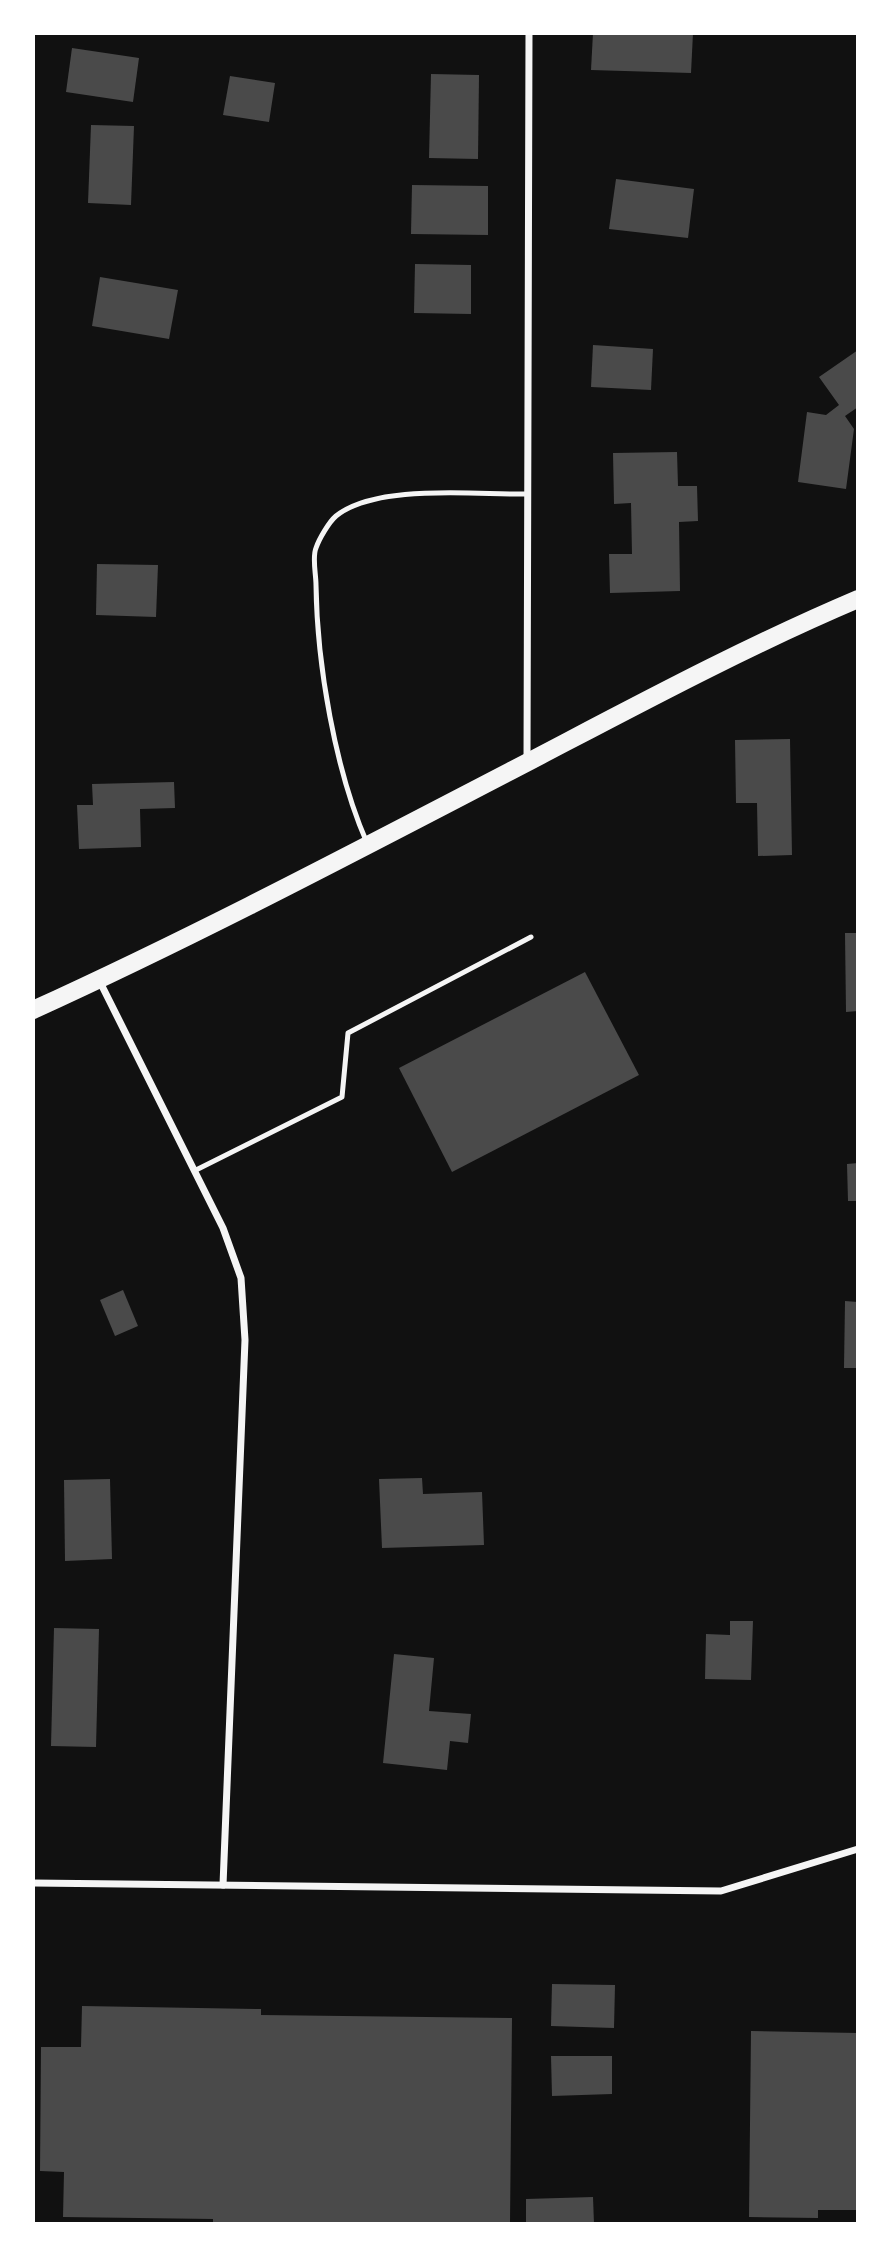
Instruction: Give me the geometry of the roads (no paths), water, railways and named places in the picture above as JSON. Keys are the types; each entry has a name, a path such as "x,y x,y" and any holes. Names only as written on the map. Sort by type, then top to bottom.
{"main road":[{"path":"33,1010 99,980 368,844 763,639 857,604"}],"street":[{"path":"527,762 530,33"},
{"path":"99,980 223,1228 241,1278 245,1340 223,1885"},
{"path":"33,1883 721,1891 858,1849"}],"lane":[{"path":"368,844 355,816 326,691 316,611 315,549 335,517 376,498 419,494 528,494"},
{"path":"194,1171 342,1097 348,1033 531,937"}]}
